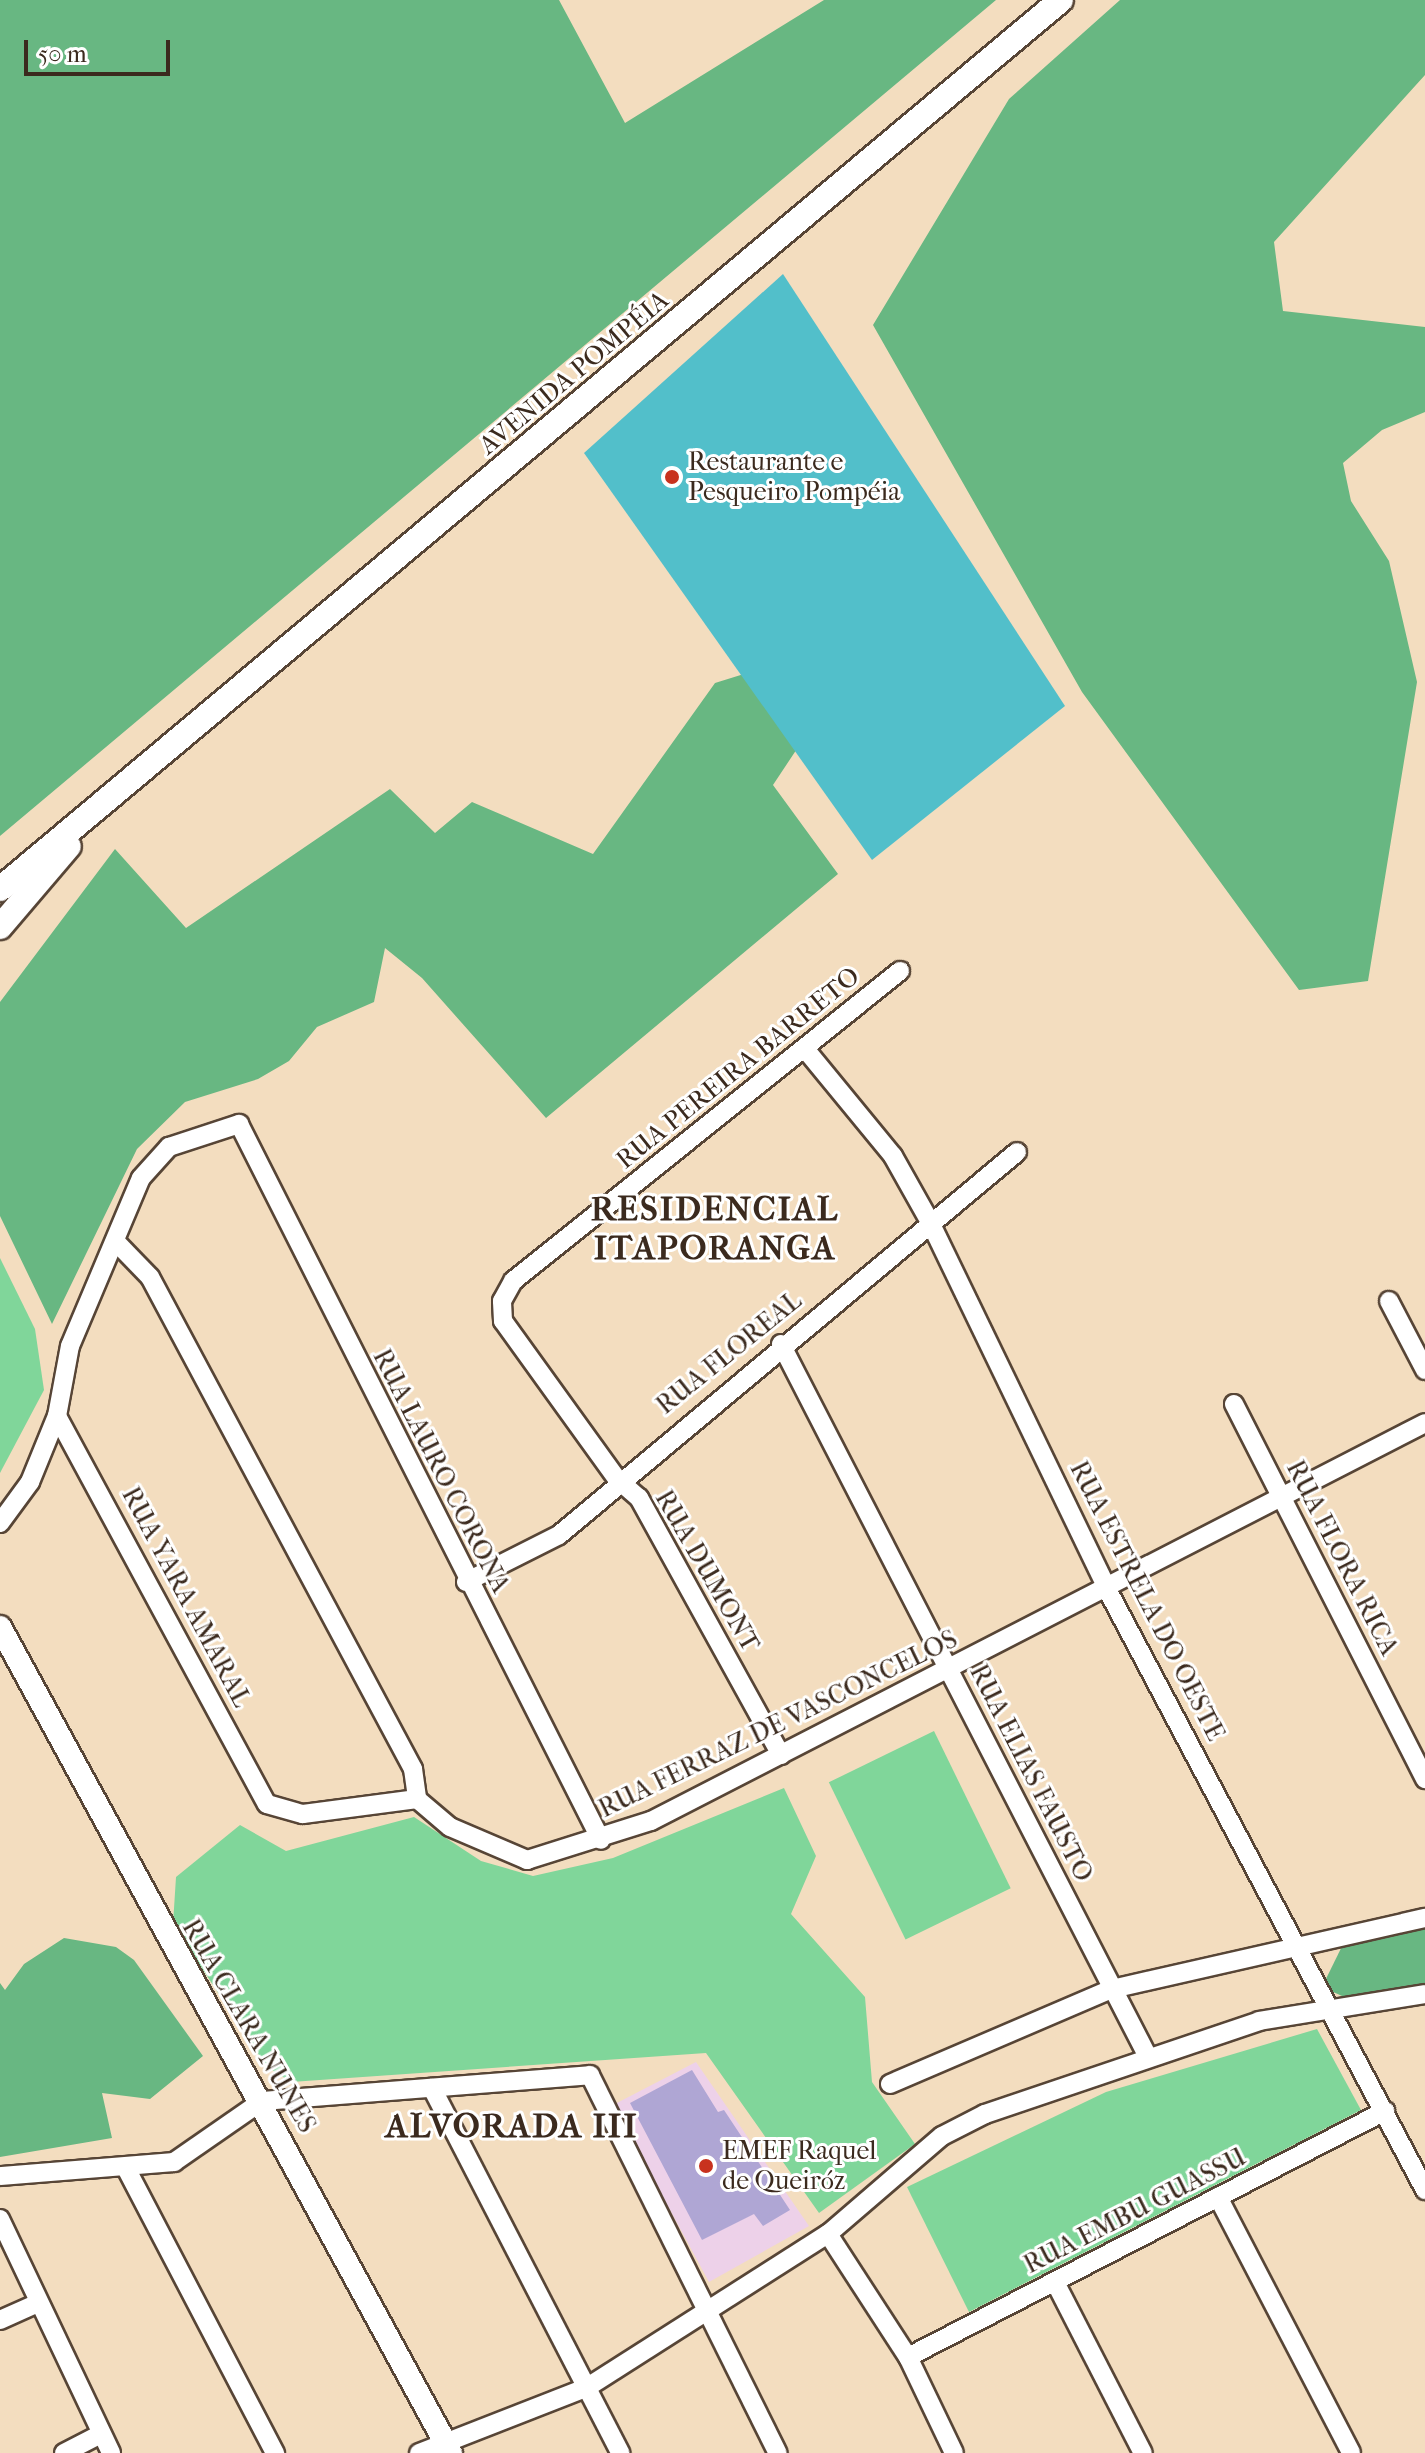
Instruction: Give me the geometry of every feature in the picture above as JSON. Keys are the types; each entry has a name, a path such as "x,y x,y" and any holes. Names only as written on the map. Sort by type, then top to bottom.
{"main road":[{"name":"AVENIDA POMPÉIA","path":"0,889 1061,0"},
{"name":"AVENIDA POMPÉIA","path":"4,922 123,789"}],"street":[{"name":"RUA PEREIRA BARRETO","path":"502,1301 513,1281 806,1050 900,971"},
{"name":"RUA ESTRELA DO OESTE","path":"806,1050 893,1156 930,1222 1108,1591 1300,1945 1425,2190"},
{"name":"RUA LAURO CORONA","path":"117,1243 141,1178 169,1147 239,1124 466,1582 601,1840"},
{"name":"RUA FLOREAL","path":"466,1582 559,1535 617,1479 1017,1152"},
{"path":"0,1523 30,1482 57,1416 70,1346 117,1243 158,1291 413,1769 417,1799"},
{"name":"RUA DUMONT","path":"502,1301 503,1321 617,1479 639,1498 781,1755"},
{"path":"1389,1301 1425,1370"},
{"name":"RUA ELIAS FAUSTO","path":"781,1344 1147,2055"},
{"name":"RUA FLORA RICA","path":"1234,1404 1425,1779"},
{"name":"RUA YARA AMARAL","path":"57,1416 267,1804 303,1814 417,1799"},
{"name":"RUA FERRAZ DE VASCONCELOS","path":"417,1799 461,1833 527,1860 601,1840 781,1755 947,1668 1108,1591 1425,1423"},
{"name":"RUA CLARA NUNES","path":"0,1627 137,1889 262,2101 447,2446"},
{"path":"890,2084 1112,1989 1425,1918"},
{"path":"419,2453 447,2446 586,2388 828,2234 942,2136 1147,2055 1331,2005 1425,1994"},
{"path":"0,2176 174,2162 262,2101 590,2075 704,2312 778,2453"},
{"path":"432,2088 620,2453"},
{"name":"RUA EMBU GUASSU","path":"908,2357 1385,2111"},
{"path":"126,2168 275,2453"},
{"path":"1218,2197 1351,2453"},
{"path":"0,2219 111,2453"},
{"path":"828,2234 908,2357 954,2453"},
{"path":"1055,2282 1143,2453"},
{"path":"0,2320 38,2303"},
{"path":"64,2453 101,2434"}],"shaded area":[{"name":"EMEF Raquel de Queiróz","path":"696,2062 809,2226 709,2282 613,2105"}],"green space":[{"path":"0,0 559,0 625,123 824,0 996,0 0,836"},
{"path":"1120,0 1425,0 1425,75 1274,242 1283,311 1425,327 1425,412 1382,430 1343,463 1351,501 1389,561 1417,682 1368,981 1299,990 1082,692 873,325 1009,99"},
{"path":"798,657 840,684 773,785 838,874 546,1118 422,978 385,948 374,1002 317,1027 289,1061 258,1079 185,1102 137,1149 52,1324 0,1216 0,1002 115,849 186,928 390,789 435,833 472,802 593,854 715,683"},
{"path":"0,1258 35,1329 44,1390 0,1473"},
{"path":"934,1731 1011,1888 906,1940 829,1782"},
{"path":"784,1788 816,1856 791,1914 865,1997 872,2082 915,2144 819,2213 706,2053 291,2082 266,2066 173,1924 176,1877 240,1825 286,1851 414,1817 481,1861 533,1876 613,1858"},
{"path":"1425,1908 1425,1987 1351,2000 1322,1987 1350,1930"},
{"path":"64,1938 116,1947 134,1960 203,2056 150,2099 102,2093 112,2138 0,2157 0,1983 5,1990 24,1964"},
{"path":"1317,2029 1361,2110 969,2312 907,2187 1106,2092"}],"water":[{"path":"783,274 1065,706 872,860 584,453"}],"building":[{"name":"EMEF Raquel de Queiróz","path":"692,2070 718,2112 724,2110 790,2210 763,2226 754,2214 702,2240 630,2103"}],"place":[{"name":"Restaurante e Pesqueiro Pompéia","path":"672,477"},
{"name":"EMEF Raquel de Queiróz","path":"706,2166"}],"district":[{"name":"RESIDENCIAL ITAPORANGA","path":"715,1228"},
{"name":"ALVORADA III","path":"512,2127"}]}
